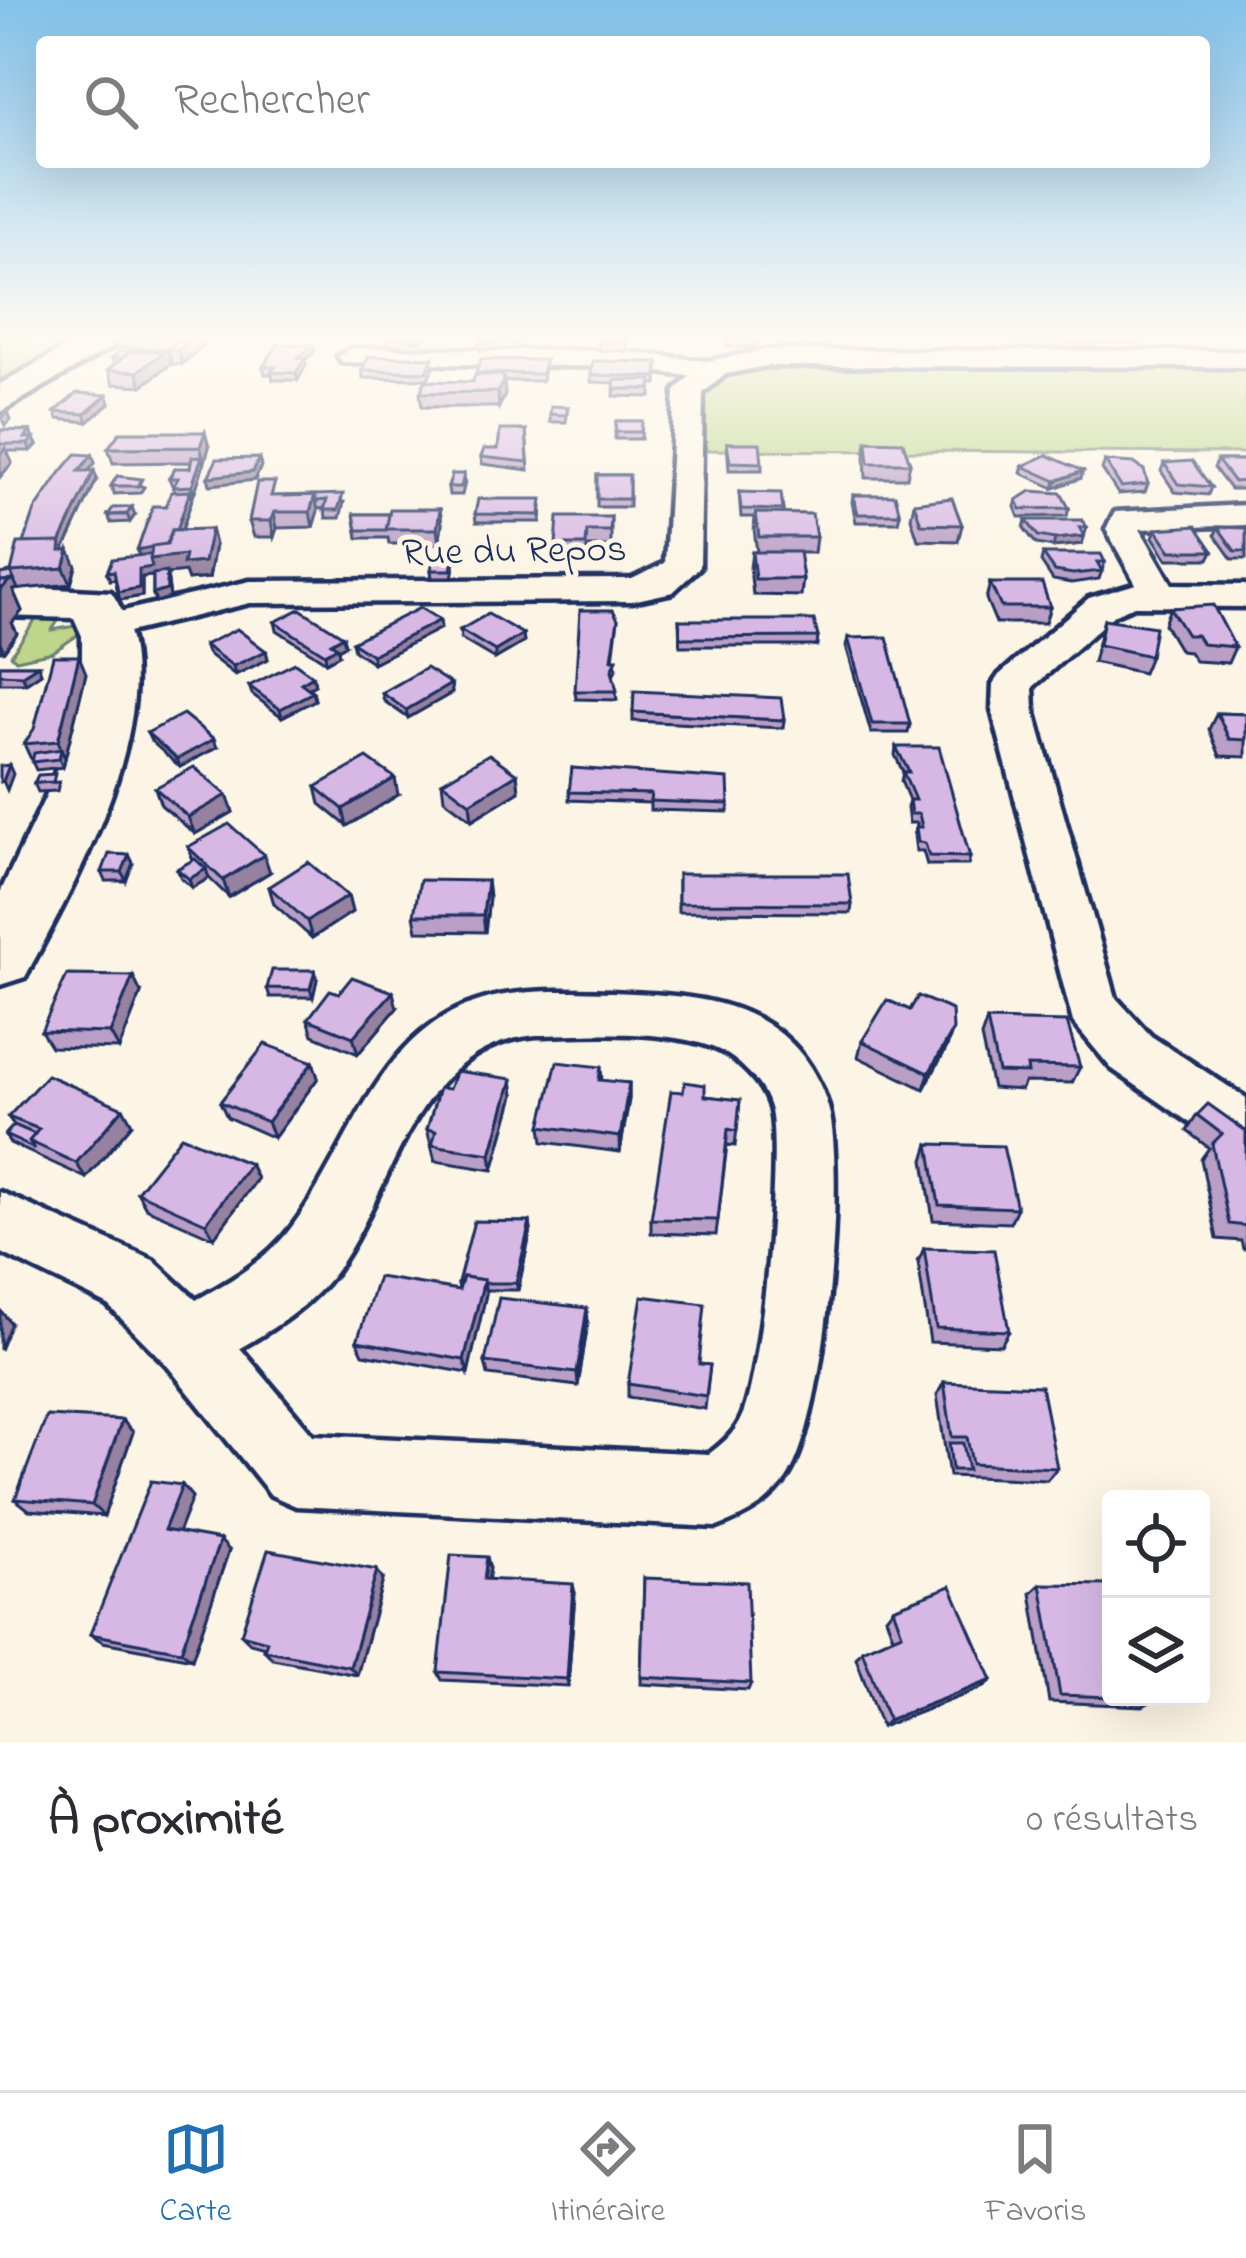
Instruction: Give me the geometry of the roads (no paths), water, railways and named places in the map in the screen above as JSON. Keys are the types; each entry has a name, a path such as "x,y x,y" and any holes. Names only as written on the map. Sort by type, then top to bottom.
{"street":[{"name":"Rue du Repos","path":"99,615 250,592 632,590 660,584 682,567 687,419"},
{"path":"1145,595 1123,529 1127,519 1246,515"},
{"path":"1246,596 1145,595 1102,606 1013,684 1018,732 1092,1006 1131,1052 1246,1129"},
{"path":"0,601 99,615 106,707 91,764 41,881 0,958"},
{"path":"0,1221 130,1282 190,1340 296,1470 717,1491 755,1468 778,1421 797,1244 801,1140 801,1119 789,1082 735,1031 689,1017 519,1015 485,1021 434,1052 356,1170 316,1246 280,1288 190,1340"}]}
